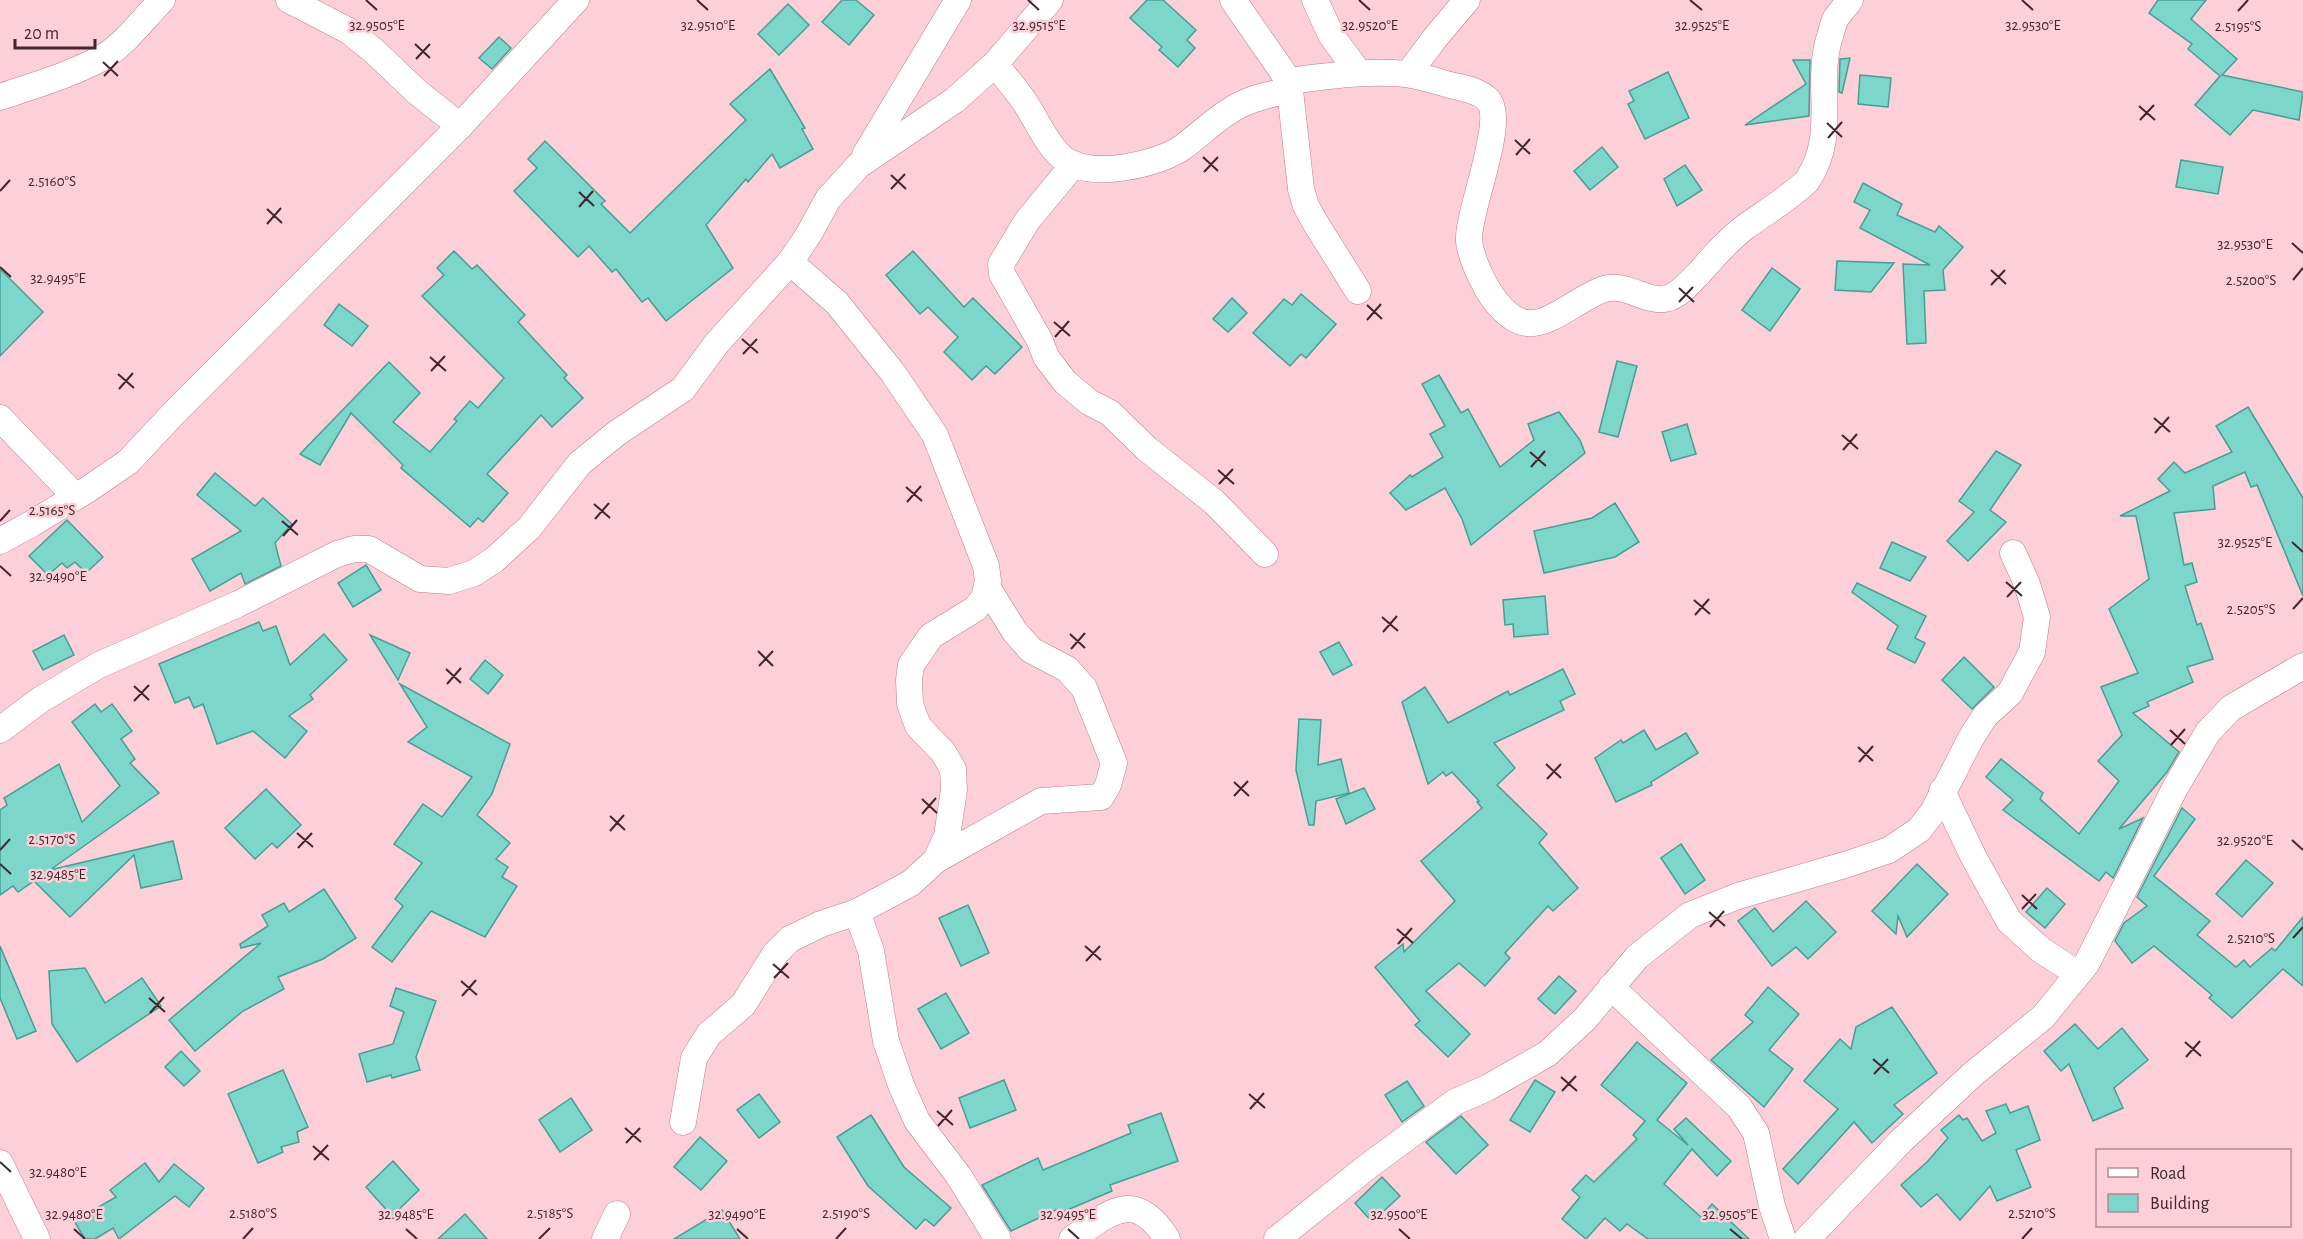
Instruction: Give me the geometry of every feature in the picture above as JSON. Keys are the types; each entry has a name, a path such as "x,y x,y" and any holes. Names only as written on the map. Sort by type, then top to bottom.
{"street":[{"path":"0,97 106,55 129,35 162,0"},
{"path":"289,0 349,31 417,92 460,126"},
{"path":"0,540 76,497 129,462 174,413 460,126 576,0"},
{"path":"0,730 40,700 99,665 238,604 337,554 354,549 369,549 420,579 449,580 474,573 494,560 529,528 580,463 617,433 682,389 717,343 790,261 809,234 828,199 859,165 958,0"},
{"path":"859,165 955,100 995,64 1050,0"},
{"path":"1233,0 1290,85 1301,189 1306,206 1358,291"},
{"path":"1314,0 1331,35 1359,73"},
{"path":"1408,74 1467,0"},
{"path":"995,64 1024,101 1051,144 1064,159 1082,168 1105,169 1137,165 1164,157 1182,147 1222,114 1240,104 1290,85 1359,73 1408,74 1475,92 1488,100 1491,105 1492,121 1483,177 1470,225 1469,241 1487,288 1496,302 1512,319 1536,323 1551,318 1609,287 1619,287 1660,299 1675,295 1686,287 1734,237 1795,192 1806,181 1815,169 1822,149 1826,120 1824,69 1828,44 1835,19 1850,0"},
{"path":"1074,164 1028,221 1001,264 1002,274 1040,341 1046,357 1065,381 1089,402 1110,413 1147,449 1214,502 1265,554"},
{"path":"790,261 837,303 893,373 934,435 986,566 988,581 984,598 975,609 931,636 911,665 910,704 918,726 943,752 953,769 954,790 946,836 936,860"},
{"path":"0,418 76,497"},
{"path":"1277,1239 1367,1167 1455,1102 1487,1088 1548,1054 1584,1020 1636,957 1690,915 1738,896 1889,850 1919,830 1933,812 1971,738 1985,716 2010,693 2032,652 2037,617 2027,584 2013,553"},
{"path":"683,1122 694,1058 708,1034 743,1005 775,954 790,939 821,924 857,912 911,883 936,860 1041,801 1101,797 1108,785 1114,763 1084,688 1067,669 1032,650 1015,633 987,587"},
{"path":"1807,1239 1901,1141 1973,1074 2043,1017 2087,963 2175,788 2208,732 2231,708 2301,674"},
{"path":"1942,791 1968,848 2009,921 2041,950 2078,974"},
{"path":"857,912 871,951 886,1041 916,1121 958,1175 998,1239"},
{"path":"1611,987 1739,1107 1756,1133 1772,1206 1783,1239"},
{"path":"0,1163 37,1239"},
{"path":"1072,1239 1111,1211 1126,1208 1137,1209 1148,1215 1167,1239"},
{"path":"605,1239 617,1215"}],"building":[{"path":"842,0 856,0 874,15 849,45 822,22"},
{"path":"1147,0 1163,0 1196,30 1187,40 1195,48 1178,67 1159,50 1162,47 1130,18"},
{"path":"2158,0 2206,0 2191,19 2237,59 2222,75 2303,92 2299,120 2253,110 2230,135 2195,105 2220,76 2188,49 2192,44 2149,13"},
{"path":"788,4 809,25 779,55 758,34"},
{"path":"499,37 511,48 492,69 479,58"},
{"path":"1850,58 1842,93 1839,92 1840,59"},
{"path":"1793,60 1810,60 1809,116 1745,125 1806,84"},
{"path":"770,69 805,128 802,129 813,149 780,168 772,154 748,182 746,179 706,225 733,268 666,321 648,298 642,302 616,269 612,272 589,246 578,257 514,191 537,168 528,159 545,141 605,201 601,204 630,233 746,120 730,104"},
{"path":"1668,72 1689,118 1645,139 1628,104 1634,101 1629,91"},
{"path":"1860,75 1891,78 1888,107 1858,104"},
{"path":"1602,147 1618,167 1590,190 1574,171"},
{"path":"2181,160 2223,167 2218,194 2176,187"},
{"path":"1685,165 1702,190 1677,206 1664,179"},
{"path":"1863,183 1902,204 1897,215 1935,232 1939,226 1963,247 1943,270 1945,290 1924,291 1926,343 1907,344 1903,264 1930,265 1860,228 1870,210 1854,202"},
{"path":"454,251 472,269 477,265 525,315 518,322 567,375 564,378 583,398 552,427 541,415 487,474 508,493 483,522 478,518 470,527 401,468 403,465 351,413 320,465 300,454 389,362 420,393 393,422 430,452 457,421 454,419 470,401 478,408 504,378 422,296 444,275 437,268"},
{"path":"913,251 964,307 973,298 1022,347 995,374 986,366 972,380 944,352 958,337 928,307 920,314 886,275"},
{"path":"1837,261 1894,263 1871,292 1835,290"},
{"path":"1772,268 1800,289 1770,331 1742,310"},
{"path":"0,269 43,312 0,356"},
{"path":"1301,294 1336,324 1306,358 1301,354 1290,366 1253,333 1284,299 1292,305"},
{"path":"1232,298 1247,313 1228,332 1213,319"},
{"path":"339,304 368,326 352,346 324,325"},
{"path":"1617,361 1637,366 1618,437 1599,432"},
{"path":"1439,375 1461,413 1468,409 1500,467 1534,440 1528,424 1559,412 1580,440 1585,453 1471,545 1462,519 1445,488 1406,510 1390,493 1410,475 1412,477 1443,457 1430,434 1445,426 1422,384"},
{"path":"2248,407 2303,498 2303,596 2257,485 2251,487 2245,472 2213,486 2215,509 2174,513 2184,565 2192,563 2197,582 2185,586 2197,625 2201,623 2213,659 2187,667 2193,682 2147,702 2149,706 2133,713 2179,752 2167,772 2119,829 2143,818 2113,878 2106,872 2099,881 2003,810 2013,800 1986,777 2001,759 2043,793 2040,799 2079,834 2119,781 2098,761 2122,735 2101,687 2138,673 2109,609 2149,579 2136,516 2120,516 2170,491 2158,479 2174,462 2185,473 2232,452 2216,426"},
{"path":"1687,424 1696,454 1671,461 1662,432"},
{"path":"1996,451 2021,465 1990,510 2006,522 1968,561 1947,541 1974,512 1959,501"},
{"path":"215,473 255,506 263,498 292,524 275,543 281,566 245,584 241,573 210,591 192,559 241,531 197,495"},
{"path":"1615,503 1639,542 1615,557 1544,573 1534,531 1592,518"},
{"path":"67,520 103,557 86,573 75,562 67,568 62,563 48,575 29,556"},
{"path":"1892,542 1926,557 1910,581 1880,568"},
{"path":"366,565 381,590 353,607 338,583"},
{"path":"1857,583 1926,616 1915,638 1925,643 1915,663 1887,649 1898,626 1852,592"},
{"path":"1545,596 1548,634 1514,637 1513,624 1505,625 1503,600"},
{"path":"259,622 263,631 276,626 290,665 324,634 347,660 310,695 313,699 289,716 307,731 285,758 253,731 217,744 203,704 194,708 189,697 175,703 159,664"},
{"path":"64,635 74,655 43,670 33,651"},
{"path":"370,635 410,653 398,680"},
{"path":"1339,642 1352,665 1333,675 1320,652"},
{"path":"1964,657 1994,687 1972,709 1942,680"},
{"path":"485,660 503,675 488,694 470,679"},
{"path":"1563,669 1575,694 1560,701 1564,710 1494,743 1515,768 1497,785 1547,834 1539,843 1578,888 1553,911 1548,906 1505,953 1510,958 1485,986 1459,963 1426,991 1470,1034 1448,1057 1415,1025 1420,1021 1375,967 1403,944 1404,952 1455,901 1421,861 1482,808 1477,802 1479,801 1452,772 1446,776 1443,772 1428,784 1402,702 1425,687 1448,723 1508,691 1510,695"},
{"path":"400,684 510,744 492,794 477,815 510,843 496,859 508,867 502,877 517,886 485,937 431,911 392,962 372,947 403,906 395,899 422,863 394,844 423,804 442,817 472,777 408,742 427,727"},
{"path":"95,704 101,712 112,704 132,731 121,739 135,759 130,763 159,793 50,870 173,841 182,879 141,888 134,855 70,917 34,881 18,892 13,886 0,895 0,810 7,805 4,798 59,764 82,822 120,786 72,722"},
{"path":"1299,719 1321,720 1318,765 1341,759 1349,793 1316,801 1314,825 1309,825 1296,770"},
{"path":"1644,730 1656,750 1686,733 1698,753 1651,782 1652,785 1616,802 1595,758 1621,740 1623,743"},
{"path":"1364,788 1375,809 1346,824 1336,799"},
{"path":"266,789 301,825 277,848 272,843 255,859 225,828"},
{"path":"2182,808 2195,819 2154,876 2210,921 2197,935 2236,967 2244,960 2250,967 2272,948 2275,951 2303,917 2303,986 2283,969 2232,1018 2209,998 2212,995 2154,946 2132,963 2115,941 2124,923 2147,906 2137,897"},
{"path":"1681,844 1705,880 1685,894 1661,858"},
{"path":"2246,860 2273,883 2242,917 2216,894"},
{"path":"1917,864 1948,894 1907,937 1898,916 1896,934 1872,911"},
{"path":"2047,888 2065,904 2045,928 2026,912"},
{"path":"324,889 356,938 323,959 278,977 284,989 243,1011 195,1051 169,1020 261,943 241,948 240,944 268,926 262,915 284,903 289,912"},
{"path":"1806,901 1836,932 1808,959 1796,947 1772,966 1738,921 1755,908 1773,932"},
{"path":"968,905 989,953 961,966 939,918"},
{"path":"0,946 36,1031 17,1039 0,998"},
{"path":"85,968 105,1003 142,978 161,1006 77,1062 52,1024 49,971"},
{"path":"1559,976 1576,991 1555,1014 1538,999"},
{"path":"1768,987 1799,1014 1769,1050 1793,1069 1764,1107 1711,1060 1753,1022 1745,1015"},
{"path":"396,988 436,1001 416,1057 420,1070 367,1082 359,1054 393,1044 404,1012 390,1006"},
{"path":"946,993 969,1033 941,1049 918,1009"},
{"path":"1892,1007 1937,1073 1894,1105 1903,1114 1872,1143 1854,1122 1798,1184 1783,1169 1838,1109 1804,1081 1840,1039 1851,1049 1856,1027"},
{"path":"2075,1024 2098,1049 2122,1028 2148,1060 2114,1088 2123,1108 2093,1121 2069,1064 2061,1071 2044,1051"},
{"path":"1637,1042 1687,1083 1657,1120 1688,1145 1674,1129 1686,1118 1731,1161 1717,1176 1692,1149 1664,1184 1701,1217 1712,1204 1749,1239 1648,1239 1627,1224 1620,1231 1605,1218 1586,1239 1562,1219 1580,1197 1572,1190 1586,1175 1594,1182 1637,1139 1633,1135 1645,1121 1601,1085"},
{"path":"181,1051 200,1071 184,1086 165,1067"},
{"path":"283,1070 308,1127 297,1132 299,1142 281,1147 283,1152 258,1163 228,1094"},
{"path":"1004,1080 1016,1110 970,1128 959,1098"},
{"path":"1535,1080 1555,1092 1530,1132 1510,1120"},
{"path":"1407,1081 1424,1106 1402,1122 1385,1095"},
{"path":"759,1094 780,1122 759,1138 737,1110"},
{"path":"571,1098 592,1130 560,1152 539,1120"},
{"path":"2006,1104 2010,1113 2028,1106 2040,1140 2016,1150 2031,1187 1997,1201 1990,1186 1960,1220 1937,1194 1921,1207 1901,1185 1927,1162 1948,1138 1941,1130 1959,1115 1963,1120 1967,1118 1982,1141 1996,1133 1986,1111"},
{"path":"1161,1113 1178,1161 1110,1185 1112,1191 1058,1214 1056,1210 1011,1231 982,1185 1038,1158 1043,1170 1131,1133 1128,1125"},
{"path":"871,1115 904,1167 951,1208 934,1226 925,1219 916,1229 868,1186 837,1137"},
{"path":"1461,1116 1488,1145 1456,1174 1426,1142"},
{"path":"700,1137 727,1161 701,1190 674,1167"},
{"path":"393,1161 419,1190 392,1216 366,1187"},
{"path":"145,1163 159,1182 174,1164 204,1188 189,1207 175,1196 119,1239 113,1228 95,1239 85,1239 74,1221 116,1197 110,1190"},
{"path":"1382,1177 1400,1196 1372,1222 1355,1203"},
{"path":"722,1210 740,1239 674,1239"},
{"path":"465,1214 487,1239 438,1239"}]}
